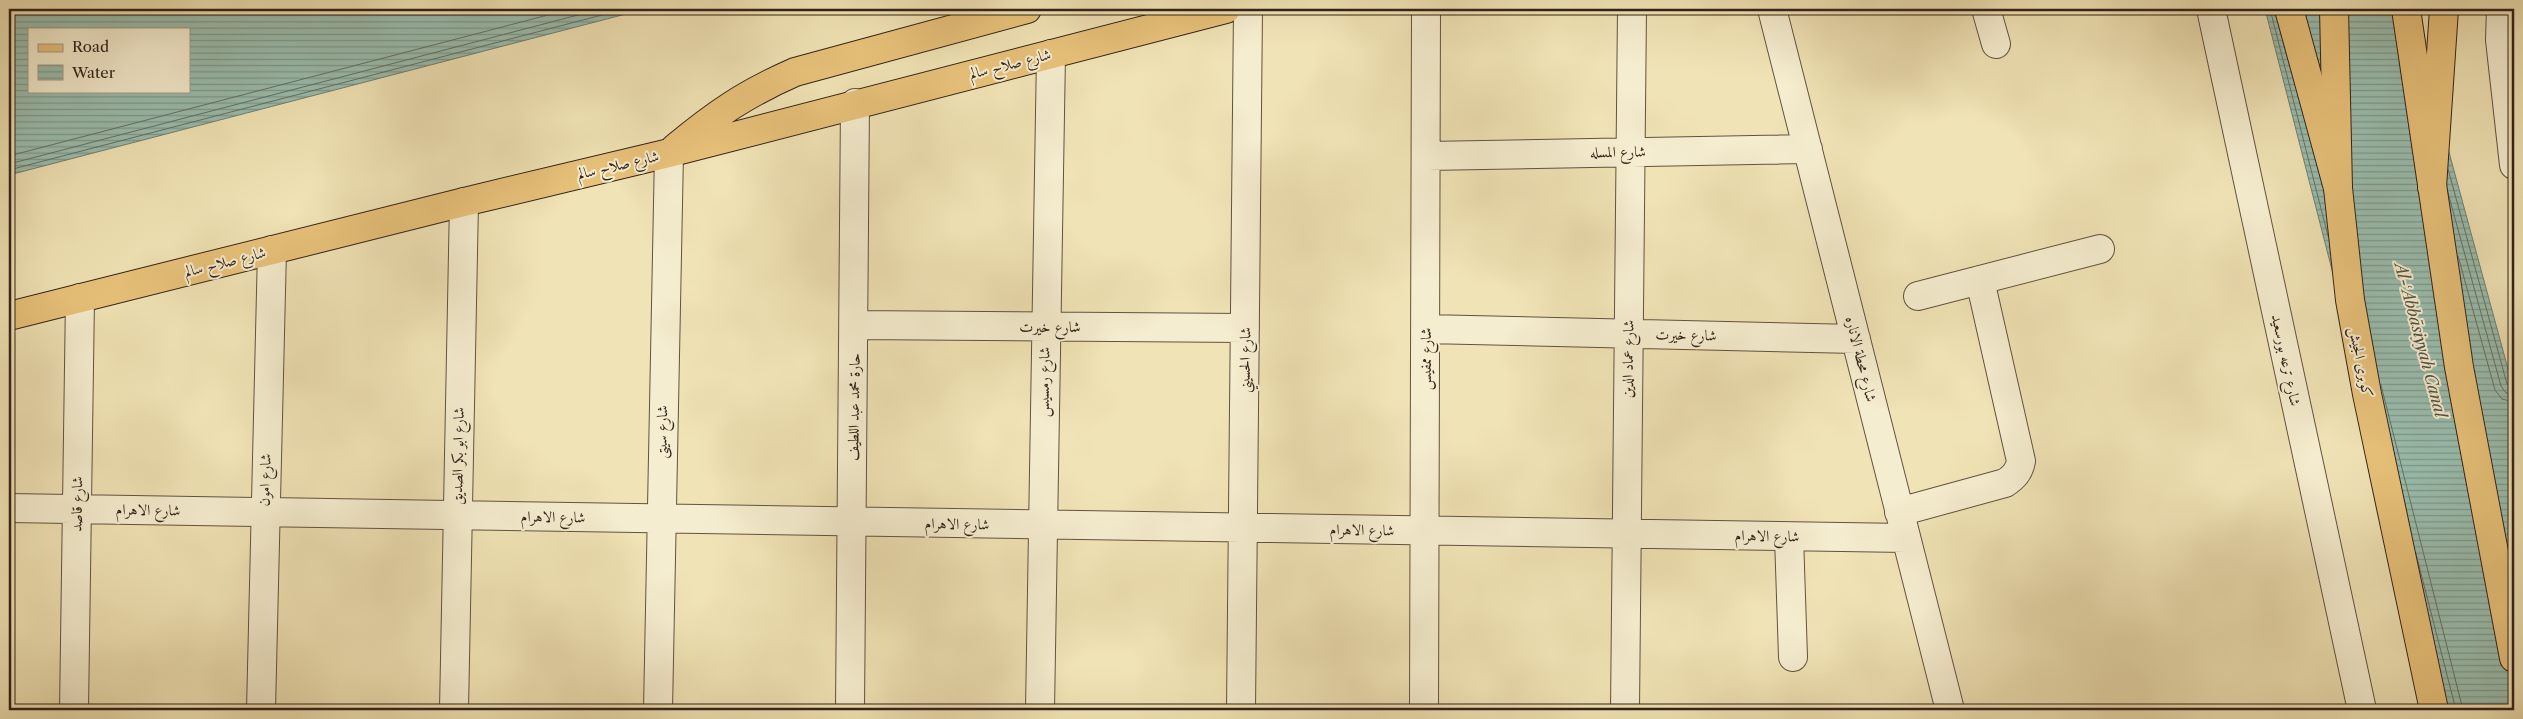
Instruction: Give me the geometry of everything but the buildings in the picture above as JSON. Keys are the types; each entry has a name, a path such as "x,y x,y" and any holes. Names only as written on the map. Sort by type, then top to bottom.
{"main road":[{"path":"669,153 728,106 760,87 794,72 954,27 1027,9"},
{"name":"شارع صلاح سالم","path":"9,316 464,202 669,153 855,103 1226,9"},
{"path":"2289,9 2338,188"},
{"name":"كوبرى الجيش","path":"2334,9 2338,188 2350,300 2367,394 2434,710"},
{"path":"2406,9 2459,367 2514,658"},
{"path":"2432,187 2444,9"}],"street":[{"name":"شارع الحسيني","path":"1241,710 1248,9"},
{"name":"شارع ممفيس","path":"1424,710 1426,9"},
{"name":"شارع عماد الدين","path":"1625,710 1632,9"},
{"name":"شارع محطة الاناره","path":"1772,9 1950,710"},
{"path":"1986,9 1996,44"},
{"name":"شارع ترعه بورسعيد","path":"2211,9 2362,710"},
{"path":"2501,9 2500,40 2514,165"},
{"name":"شارع رمسيس","path":"1040,710 1051,54"},
{"name":"حارة محمد عبد اللطيف","path":"850,710 855,325 855,103"},
{"name":"شارع المسله","path":"1427,156 1808,149"},
{"name":"شارع سيتى","path":"658,710 660,519 669,153"},
{"name":"شارع ابو بكر الصديق","path":"454,710 456,516 464,202"},
{"path":"1918,296 2100,248"},
{"name":"شارع امون","path":"261,710 264,512 272,250"},
{"path":"1899,512 2005,483 2013,478 2019,470 2021,461 2019,451 1980,280"},
{"name":"شارع قاصد","path":"74,710 80,298"},
{"name":"شارع خيرت","path":"855,325 1245,328"},
{"name":"شارع خيرت","path":"1426,329 1856,339"},
{"name":"شارع الاهرام","path":"9,508 1906,538"},
{"path":"1789,536 1793,657"}],"water":[{"path":"9,9 645,9 9,175"},
{"name":"Al-ʿAbbāsiyyah Canal","path":"2265,9 2410,9 2514,391 2514,710 2445,710"}]}
